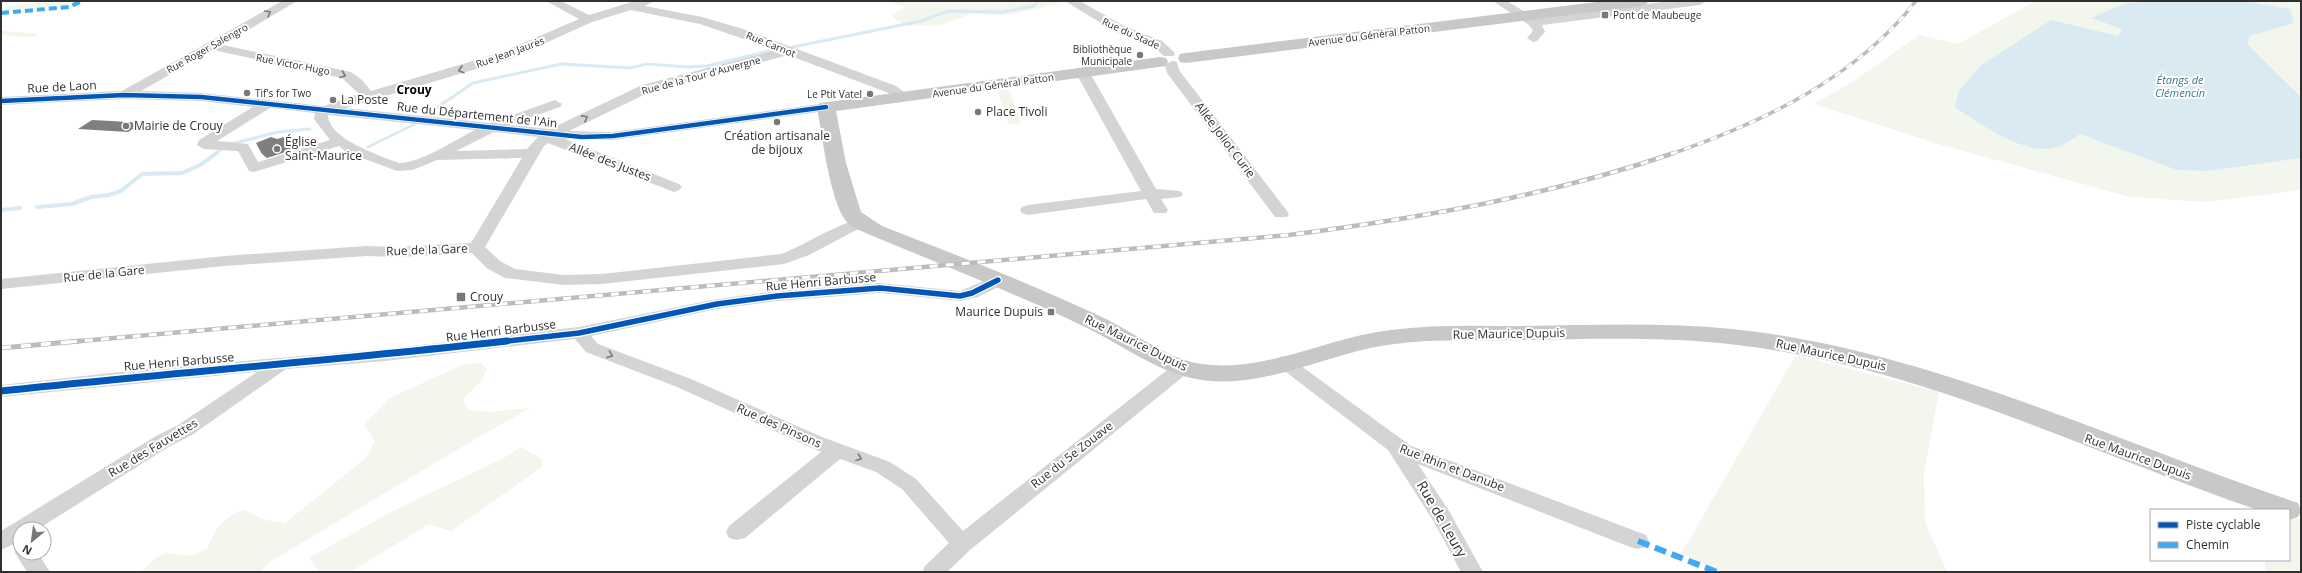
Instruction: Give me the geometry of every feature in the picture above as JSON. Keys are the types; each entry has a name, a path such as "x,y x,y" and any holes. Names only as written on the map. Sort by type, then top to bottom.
{"main road":[{"path":"1575,1 1604,6"},
{"name":"Avenue du Général Patton","path":"826,107 1082,73 1518,11 1559,6 1604,6 1623,2 1641,1"},
{"path":"826,107 836,163 851,212 860,222"},
{"name":"Rue Maurice Dupuis","path":"860,222 998,280 1103,327 1183,367 1208,373 1237,373 1368,341 1420,335 1633,332 1708,334 1759,340 1861,360 1929,380 2129,454 2285,509"},
{"name":"Rue Maurice Dupuis","path":"2290,511 2301,514"}],"street":[{"name":"Rue Roger Salengro","path":"124,95 290,1"},
{"path":"552,1 588,18"},
{"name":"Rue Jean Jaurès","path":"328,109 505,56 563,32 588,18 633,7 648,1"},
{"name":"Rue du Stade","path":"1071,1 1118,28 1158,44 1171,60"},
{"path":"1499,1 1518,11 1538,27 1538,32 1533,38"},
{"path":"1518,11 1700,1"},
{"name":"Rue Carnot","path":"633,7 702,21 739,32 891,89 904,97"},
{"name":"Rue Victor Hugo","path":"210,46 346,75 357,83 368,96"},
{"name":"Rue de la Tour d'Auvergne","path":"548,136 647,88 788,51"},
{"name":"Allée Joliot Curie","path":"1171,60 1172,70 1281,214"},
{"path":"1082,73 1160,210"},
{"name":"Rue de Laon","path":"1,101 124,95"},
{"name":"Rue du Département de l'Ain","path":"124,95 201,96 328,109 548,136 613,136 826,107"},
{"path":"269,103 204,143 206,146 243,147 254,168 307,153 340,141"},
{"path":"328,109 321,114 321,119 331,133 340,141 352,149 397,167 408,166 435,156 490,128 555,104"},
{"path":"476,248 538,143 548,136"},
{"name":"Allée des Justes","path":"548,136 674,187"},
{"path":"435,156 533,153"},
{"path":"1028,210 1151,194 1175,194"},
{"name":"Rue de la Gare","path":"1,284 225,261 366,251 398,252 476,248 494,265 511,274 564,280 602,279 784,259 804,252 860,222"},
{"name":"Rue Henri Barbusse","path":"1,391 385,355 579,333 711,305 784,296 880,288 904,289 960,296 972,293 998,280"},
{"name":"Rue des Pinsons","path":"579,333 592,348 684,383 837,450 883,467 909,484 962,544"},
{"name":"Rue Rhin et Danube","path":"1284,362 1397,447 1638,541"},
{"name":"Rue des Fauvettes","path":"38,521 163,441 184,430 281,364"},
{"name":"Rue du 5e Zouave","path":"934,572 962,544 1183,367"},
{"name":"Rue de Leury","path":"1397,447 1442,516 1472,572"},
{"path":"737,532 837,450"},
{"path":"31,561 39,572"}],"shaded area":[{"path":"48,1 78,1 62,6 1,11 9,6"},
{"path":"887,1 1056,1 1058,4 1007,15 971,14 939,25 909,26 908,24 903,25 891,15 906,7"},
{"name":"Étangs de Clémencin","path":"2036,1 2301,1 2301,190 2207,202 2130,197 1942,145 1814,104 1854,81 1919,35 1958,44"},
{"path":"1,31 33,33 38,35 24,37 1,35"},
{"path":"1009,89 1021,123 1009,125 997,90"},
{"path":"1796,355 1939,392 1924,473 1925,522 1947,572 1725,572 1681,554"},
{"path":"480,363 487,369 481,381 463,399 468,410 490,412 530,408 470,442 273,560 259,572 140,572 159,556 167,553 192,556 207,549 213,535 225,520 230,516 244,510 265,520 285,523 366,458 375,441 364,425 390,398 464,364"},
{"path":"521,447 542,459 542,467 451,531 429,524 350,572 319,572 309,558 397,509 504,458"},
{"path":"2290,517 2301,520 2301,572 2265,572 2265,561 2290,561"}],"water":[{"name":"Étangs de Clémencin","path":"2168,1 2244,1 2290,9 2294,23 2250,36 2247,44 2301,97 2301,158 2208,171 2177,170 2080,134 2065,144 2047,149 2024,145 2011,141 1955,107 1958,92 1980,66 2051,20 2118,36 2122,29 2091,18 2126,3"}],"building":[{"name":"Mairie de Crouy","path":"92,120 142,123 128,132 78,129"},
{"name":"Église Saint-Maurice","path":"271,137 277,139 284,137 295,149 267,158 262,154 256,143"}],"waterway":[{"path":"793,47 921,21 948,11 1002,12 1034,6 1038,1"},
{"path":"426,115 473,83 561,64 630,68 647,64 687,67 707,66 773,50"},
{"path":"368,147 415,124"},
{"path":"231,144 278,132 310,129"},
{"path":"215,154 223,148"},
{"path":"37,207 72,204 91,197 109,195 121,191 142,174 182,173 200,165 217,153"},
{"path":"1,210 20,208"}],"railway":[{"path":"1672,154 1740,128 1805,95 1836,75 1865,53 1892,29 1916,1"},
{"path":"69,342 1289,235 1387,221 1484,204 1580,182 1672,154"},
{"path":"1,348 80,341"}],"marked path":[{"path":"1,13 69,7 82,1"},
{"path":"1638,541 1717,572"}],"cycle path":[{"path":"1,101 124,95 201,97 582,137 613,136 826,107"},
{"path":"1,391 148,375 385,355 579,333 717,304 777,296 880,288 904,289 960,296 972,293 998,280"}],"place":[{"name":"Pont de Maubeuge","path":"1605,15"},
{"name":"Bibliothèque Municipale","path":"1140,55"},
{"name":"Tif's for Two","path":"247,93"},
{"name":"Le Ptit Vatel","path":"870,94"},
{"name":"La Poste","path":"333,100"},
{"name":"Place Tivoli","path":"978,112"},
{"name":"Création artisanale de bijoux","path":"777,122"},
{"name":"Mairie de Crouy","path":"126,126"},
{"name":"Église Saint-Maurice","path":"277,149"},
{"name":"Crouy","path":"461,297"},
{"name":"Maurice Dupuis","path":"1051,312"}],"district":[{"name":"Crouy","path":"414,90"}]}
